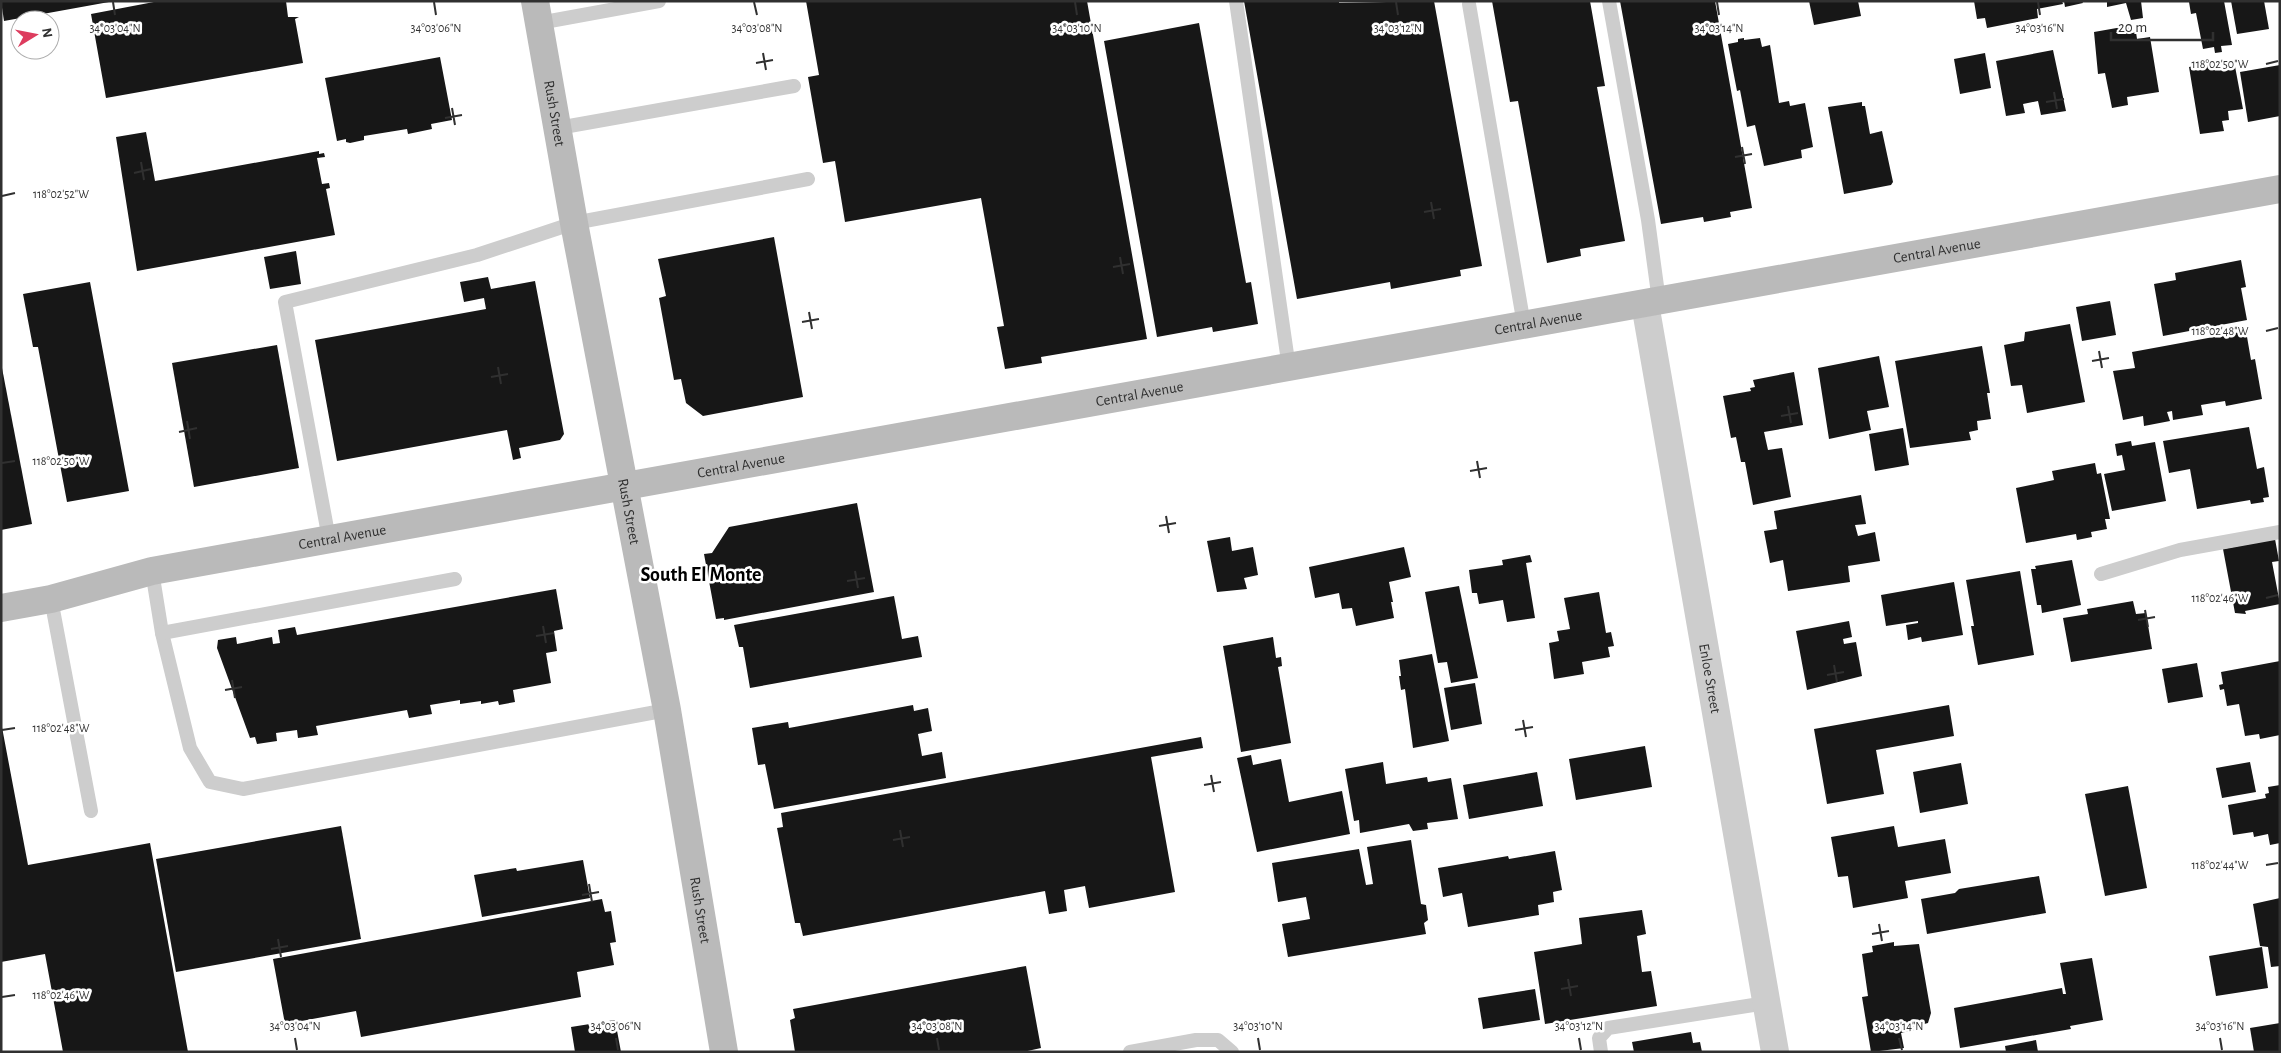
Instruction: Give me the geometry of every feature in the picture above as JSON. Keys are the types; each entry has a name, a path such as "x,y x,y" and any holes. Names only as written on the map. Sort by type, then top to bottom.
{"street":[{"name":"Rush Street","path":"537,12 574,223 626,485 667,710 724,1052"},
{"name":"Central Avenue","path":"1,608 52,599 152,571 2280,189"},
{"name":"Enloe Street","path":"1652,303 1775,1052"}],"lane":[{"path":"537,12 659,1"},
{"path":"1236,1 1289,368"},
{"path":"1609,1 1648,220 1652,303"},
{"path":"1470,4 1524,325"},
{"path":"558,128 794,86"},
{"path":"329,539 285,302 477,255 574,223 808,179"},
{"path":"2101,574 2180,550 2280,532"},
{"path":"152,571 162,633 190,748 210,782 243,789 667,710"},
{"path":"162,633 455,579"},
{"path":"52,599 90,811"},
{"path":"1601,1052 1599,1038 1608,1028 1766,1003"},
{"path":"1130,1052 1196,1040 1218,1040 1232,1052"}],"building":[{"path":"1,1 109,1 60,11 10,10 10,20 4,21"},
{"path":"159,1 286,1 288,17 299,17 295,19 303,63 106,98 91,14"},
{"path":"806,1 1087,1 1147,339 1041,357 1042,363 1005,369 997,327 1004,326 981,198 845,222 835,161 823,163 808,77 819,75"},
{"path":"1244,1 1339,1 1339,3 1434,1 1482,266 1460,270 1461,276 1391,289 1390,282 1297,299"},
{"path":"1492,1 1590,1 1605,86 1597,87 1625,241 1580,249 1581,256 1547,263 1518,101 1510,102"},
{"path":"1620,1 1715,1 1752,208 1730,212 1731,217 1704,222 1703,217 1661,224"},
{"path":"1809,1 1858,1 1861,16 1814,25"},
{"path":"1974,1 2062,1 2063,4 2037,9 2038,18 1987,28 1985,18 1977,19"},
{"path":"2064,1 2082,1 2083,3 2065,7"},
{"path":"2107,1 2141,1 2143,18 2131,20 2126,3 2107,7"},
{"path":"2224,1 2232,45 2221,46 2222,52 2215,53 2214,47 2203,49 2196,13 2191,14 2189,2"},
{"path":"2231,1 2264,1 2269,29 2237,34"},
{"path":"1199,23 1246,283 1251,282 1258,324 1213,332 1212,327 1157,337 1104,41"},
{"path":"2128,26 2129,34 2136,32 2137,39 2150,37 2159,92 2127,97 2128,105 2112,108 2105,73 2098,74 2094,32"},
{"path":"1744,38 1744,40 1760,38 1762,47 1770,45 1779,103 1789,101 1790,106 1805,103 1813,147 1801,150 1802,158 1764,166 1755,125 1747,127 1740,90 1737,91 1728,44 1738,42 1738,39"},
{"path":"2053,50 2066,111 2041,115 2038,101 2023,104 2025,113 2006,116 1996,61"},
{"path":"1985,53 1991,88 1960,94 1954,59"},
{"path":"440,57 452,120 431,124 432,129 408,134 407,129 364,136 364,140 350,143 346,142 346,139 337,141 325,78"},
{"path":"2225,60 2225,62 2234,61 2243,109 2228,111 2229,120 2222,121 2224,131 2200,134 2189,67"},
{"path":"2280,65 2280,116 2248,122 2240,72"},
{"path":"1862,102 1862,106 1865,106 1870,134 1882,131 1893,182 1891,185 1844,194 1828,107"},
{"path":"146,132 155,181 319,151 319,154 324,153 325,157 317,158 322,184 329,183 330,188 326,189 335,235 137,271 116,137"},
{"path":"774,237 803,397 703,416 686,403 681,379 674,380 659,298 666,296 658,259"},
{"path":"296,251 301,284 270,289 264,257"},
{"path":"2241,260 2246,287 2241,288 2247,320 2163,336 2154,284 2176,280 2175,273"},
{"path":"488,277 491,289 535,281 564,434 560,440 519,448 521,458 513,460 507,430 337,461 315,340 486,309 484,298 464,302 460,282"},
{"path":"90,282 129,491 67,502 38,347 33,347 23,294"},
{"path":"2110,301 2116,335 2082,341 2076,307"},
{"path":"2070,324 2085,402 2027,413 2022,385 2011,386 2004,345 2024,341 2025,332"},
{"path":"2246,331 2251,360 2255,359 2262,399 2226,406 2225,401 2201,405 2203,415 2173,420 2172,411 2167,412 2170,421 2144,426 2143,416 2123,420 2113,371 2135,368 2132,352"},
{"path":"277,345 299,468 194,487 172,363"},
{"path":"1982,346 1990,393 1987,393 1991,419 1977,421 1978,430 1969,432 1971,440 1910,448 1895,361"},
{"path":"1879,356 1889,407 1867,411 1871,430 1829,439 1818,368"},
{"path":"1,369 32,524 1,530"},
{"path":"1794,372 1803,425 1764,432 1768,450 1782,448 1791,497 1753,505 1745,462 1741,462 1736,437 1731,438 1723,396 1751,391 1750,388 1755,387 1753,380"},
{"path":"2249,427 2257,469 2264,467 2269,497 2263,498 2264,502 2251,504 2250,500 2197,509 2190,469 2169,473 2163,441"},
{"path":"1903,428 1909,465 1875,471 1869,434"},
{"path":"2131,441 2132,446 2155,442 2166,501 2112,511 2104,474 2125,470 2122,455 2117,456 2115,444"},
{"path":"2095,463 2097,474 2101,473 2110,519 2105,519 2107,529 2091,532 2092,537 2077,540 2076,534 2026,543 2016,488 2054,480 2052,471"},
{"path":"1861,495 1866,524 1855,525 1858,536 1875,532 1880,561 1848,566 1850,582 1788,591 1783,560 1770,563 1764,531 1777,529 1774,511"},
{"path":"857,503 874,592 724,620 724,618 716,619 704,554 712,553 729,527"},
{"path":"1230,537 1232,551 1253,547 1258,575 1244,578 1247,589 1217,592 1207,541"},
{"path":"2275,539 2279,561 2272,562 2280,604 2245,611 2246,614 2235,613 2223,549"},
{"path":"1404,547 1411,577 1389,582 1394,618 1356,626 1352,608 1342,609 1339,593 1315,598 1309,567"},
{"path":"1530,555 1532,562 1526,563 1535,618 1507,622 1503,600 1479,604 1477,593 1472,593 1469,570 1503,565 1502,560"},
{"path":"2072,560 2081,605 2042,613 2041,605 2037,605 2031,569 2036,569 2035,566"},
{"path":"2020,571 2034,655 1978,665 1966,580"},
{"path":"1954,582 1963,635 1922,642 1921,637 1908,640 1906,625 1918,623 1918,621 1886,626 1881,595"},
{"path":"1459,586 1478,678 1451,683 1447,662 1438,663 1425,592"},
{"path":"556,589 563,629 554,631 557,651 546,653 551,683 513,690 515,702 499,705 498,701 481,704 481,701 460,704 460,700 430,705 432,714 409,718 407,710 316,726 318,735 298,738 297,730 276,733 277,741 257,744 255,737 250,738 217,648 218,640 236,637 237,644 272,637 273,644 280,643 278,630 295,627 297,635"},
{"path":"1599,592 1606,633 1611,632 1614,646 1608,647 1610,657 1582,662 1584,674 1554,679 1549,643 1559,641 1557,631 1570,629 1564,598"},
{"path":"894,596 902,639 918,636 922,657 750,688 743,647 739,647 734,625"},
{"path":"2133,601 2136,614 2146,613 2152,649 2071,662 2063,618 2088,614 2087,609"},
{"path":"1849,621 1852,637 1843,639 1844,644 1856,642 1862,676 1807,690 1796,631"},
{"path":"1273,637 1276,658 1281,657 1282,666 1278,667 1291,743 1241,752 1223,646"},
{"path":"1432,654 1449,741 1413,748 1405,689 1401,690 1399,660"},
{"path":"2280,661 2280,735 2260,739 2259,734 2245,736 2239,704 2227,706 2224,689 2220,690 2219,685 2223,684 2221,672"},
{"path":"2197,663 2203,697 2168,703 2162,669"},
{"path":"1475,683 1482,724 1451,730 1444,688"},
{"path":"913,705 914,711 928,708 932,731 918,734 922,756 942,752 946,778 774,809 765,764 758,765 752,728 788,722 789,728"},
{"path":"1949,705 1954,736 1876,750 1884,794 1827,804 1814,729"},
{"path":"1,722 28,865 150,843 188,1052 63,1052 45,954 1,962"},
{"path":"1201,737 1203,748 1151,757 1175,892 1089,908 1085,886 1064,890 1067,911 1049,914 1045,891 803,936 800,923 795,923 777,828 783,827 781,813"},
{"path":"1645,746 1652,787 1576,800 1569,759"},
{"path":"1251,755 1253,765 1281,759 1289,802 1342,791 1350,834 1257,852 1237,758"},
{"path":"1383,762 1386,784 1427,777 1428,782 1451,778 1458,819 1427,823 1428,829 1413,831 1409,824 1360,833 1359,820 1354,821 1345,769"},
{"path":"2250,762 2256,792 2222,798 2216,768"},
{"path":"1961,763 1968,804 1920,813 1913,772"},
{"path":"1537,772 1543,806 1469,819 1463,785"},
{"path":"2280,785 2280,843 2270,845 2268,834 2254,837 2253,832 2233,835 2228,805 2266,798 2265,794 2269,793 2268,787"},
{"path":"2128,786 2147,888 2105,896 2085,794"},
{"path":"341,826 361,939 176,972 156,859"},
{"path":"1894,826 1898,847 1945,839 1951,873 1905,881 1908,898 1853,908 1848,876 1838,877 1831,837"},
{"path":"1411,840 1421,904 1426,905 1428,920 1424,923 1426,934 1288,957 1282,924 1310,919 1306,897 1278,902 1272,863 1359,849 1366,885 1373,884 1367,847"},
{"path":"1555,851 1562,890 1553,892 1554,902 1538,905 1539,915 1468,927 1462,893 1443,897 1438,868 1508,856 1509,859"},
{"path":"583,860 590,898 482,917 474,875 516,868 517,871"},
{"path":"2039,876 2046,913 1927,934 1921,899 1955,893 1959,889"},
{"path":"2280,898 2280,966 2271,967 2268,947 2260,946 2253,904"},
{"path":"602,899 605,912 611,911 616,942 610,943 614,965 577,972 581,997 361,1037 356,1011 285,1024 273,959"},
{"path":"1642,910 1646,934 1637,936 1642,972 1651,971 1657,1006 1545,1024 1534,952 1582,944 1579,918"},
{"path":"1894,942 1894,946 1919,944 1931,1013 1928,1023 1913,1027 1914,1030 1901,1033 1904,1048 1871,1052 1862,997 1868,996 1862,954 1873,952 1872,946"},
{"path":"2262,947 2268,988 2216,996 2209,956"},
{"path":"2092,958 2103,1020 2070,1026 2071,1029 1960,1048 1954,1008 2062,988 2063,994 2066,994 2060,963"},
{"path":"1026,966 1041,1048 1023,1052 795,1052 790,1020 795,1018 793,1009"},
{"path":"1535,989 1540,1020 1483,1029 1478,998"},
{"path":"615,1020 621,1052 575,1052 571,1027"},
{"path":"2280,1023 2280,1052 2254,1052 2250,1028"},
{"path":"1691,1032 1693,1043 1700,1042 1702,1052 1634,1052 1632,1042"},
{"path":"2036,1040 2038,1052 2006,1052 2005,1046"}],"district":[{"name":"South El Monte","path":"701,574"}]}
